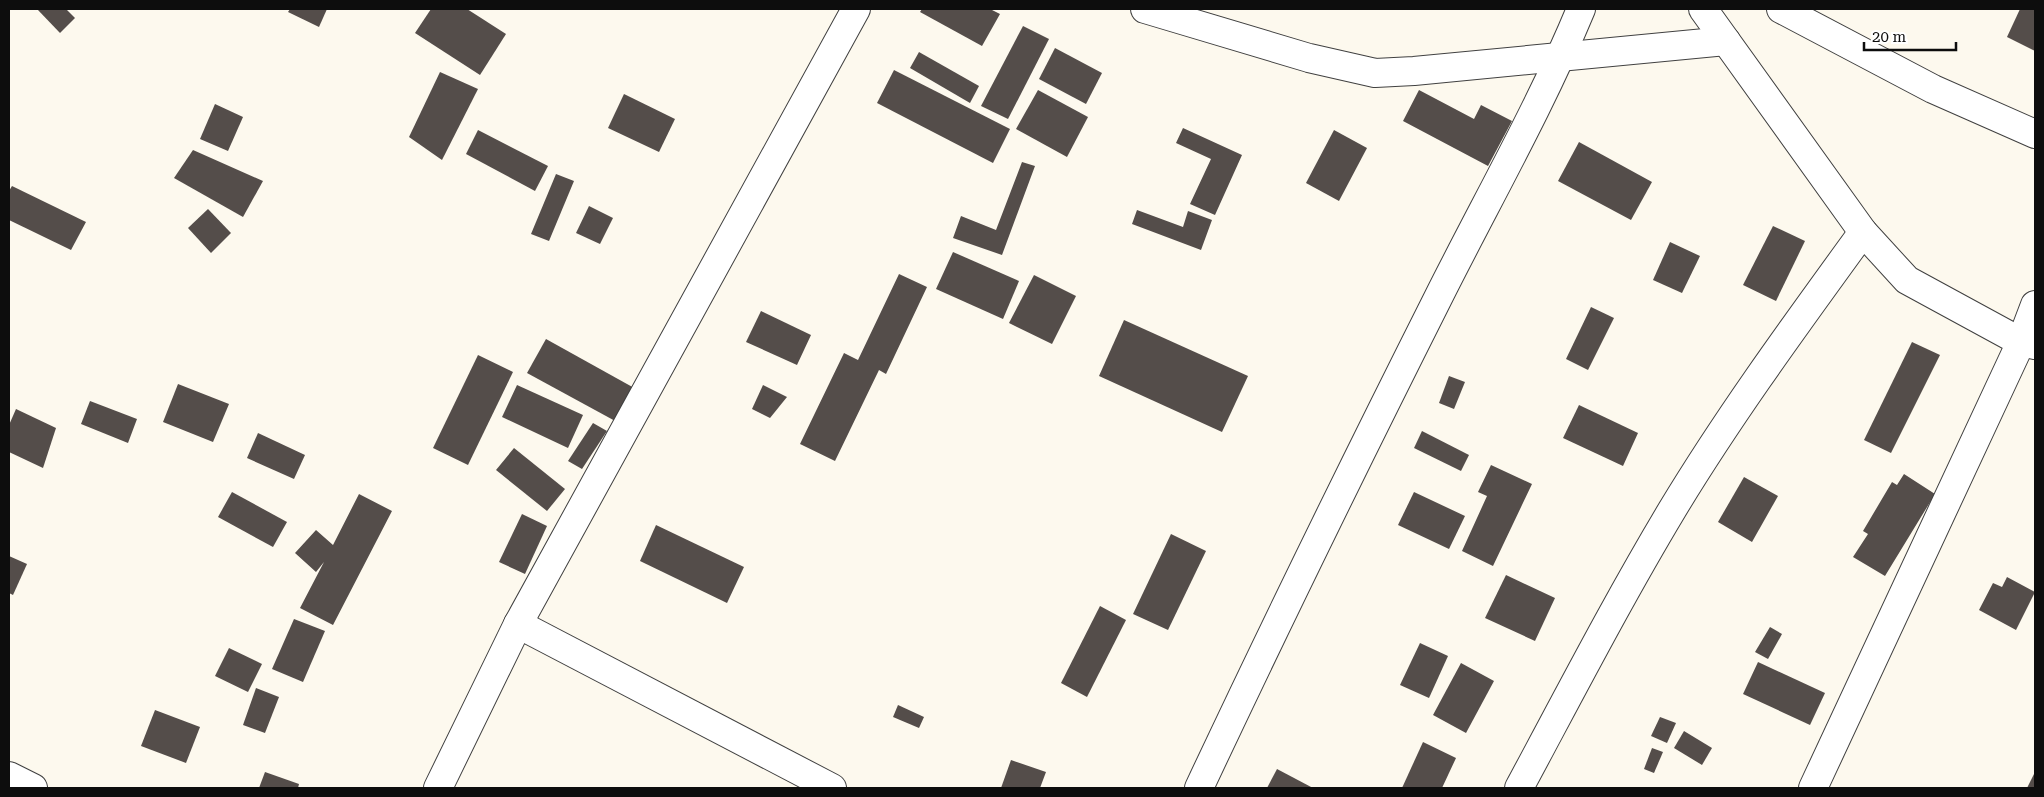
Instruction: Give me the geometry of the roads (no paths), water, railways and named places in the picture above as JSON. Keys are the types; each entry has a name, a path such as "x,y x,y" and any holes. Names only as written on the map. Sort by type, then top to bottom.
{"street":[{"path":"438,788 518,624 856,9"},
{"path":"1145,9 1309,58 1375,73 1414,71 1726,41"},
{"path":"1199,788 1260,659 1439,296 1561,56 1581,9"},
{"path":"1703,9 1863,232 1907,280 2028,343"},
{"path":"1781,9 1933,89 2035,134"},
{"path":"1520,788 1578,678 1672,509 1754,385 1863,232"},
{"path":"1813,788 2028,343 2035,305"},
{"path":"518,624 832,788"},
{"path":"9,776 33,788"}]}
